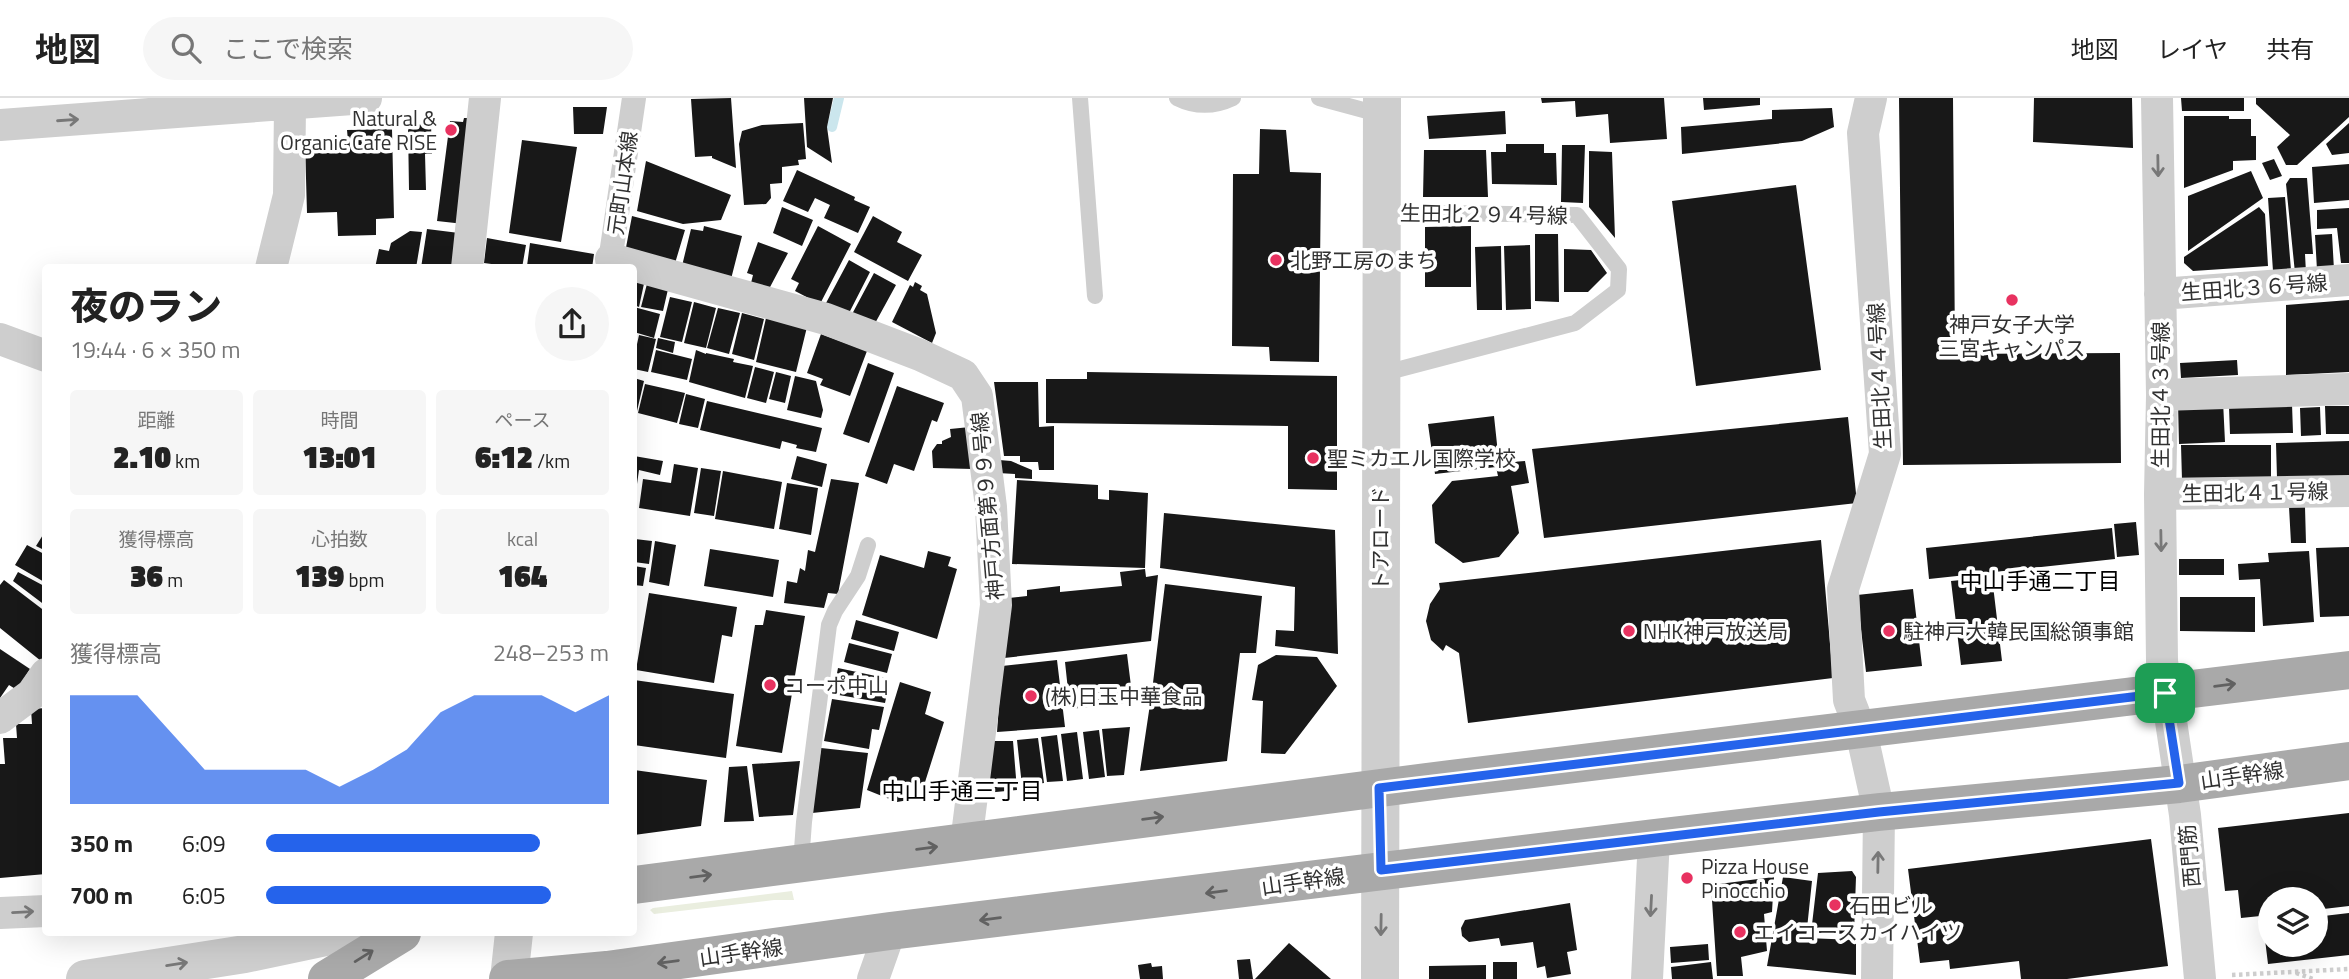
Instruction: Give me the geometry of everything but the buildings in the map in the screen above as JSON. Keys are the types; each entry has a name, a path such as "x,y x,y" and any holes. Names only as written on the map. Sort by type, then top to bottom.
{"main road":[{"path":"637,885 1379,788 2349,670"},
{"name":"山手幹線","path":"509,979 607,970 890,931 1381,870 1879,812 2179,783 2349,761"},
{"path":"327,979 397,936"}],"street":[{"path":"0,125 366,98"},
{"path":"467,264 485,98"},
{"name":"元町山本線","path":"610,264 634,98"},
{"name":"生田北４４号線","path":"1871,98 1863,133 1885,454 1843,589 1849,700 1861,730 1879,812 1877,979"},
{"name":"生田北４３号線","path":"2157,98 2162,395 2162,662 2165,693"},
{"path":"272,264 289,195 290,105"},
{"name":"トアロード","path":"1380,979 1382,106"},
{"name":"神戸方面第９９号線","path":"637,271 838,324 920,355 963,375 977,396 991,507 996,605 966,843"},
{"name":"生田北３６号線","path":"2160,295 2349,280"},
{"path":"0,339 42,355"},
{"path":"2162,395 2349,389"},
{"name":"生田北４１号線","path":"2160,494 2349,491"},
{"path":"0,718 32,694 42,680"},
{"name":"西門筋","path":"2165,693 2185,816 2200,978"},
{"path":"1647,979 1654,838"},
{"path":"0,913 42,911"},
{"path":"873,979 890,931"},
{"path":"85,979 245,954 331,936"},
{"path":"509,979 514,936"}],"lane":[{"path":"1080,98 1095,296"},
{"path":"1177,98 1192,105 1224,103 1233,98"},
{"path":"1320,98 1382,106"},
{"name":"生田北２９４号線","path":"1381,374 1575,323 1618,290 1619,269 1577,215 1382,212"},
{"path":"800,864 829,625 858,576 868,545"}],"path":[{"path":"2200,978 2349,969"},
{"path":"2292,972 2313,979"}],"shaded area":[{"path":"792,891 794,900 654,914 650,910 653,908"}],"waterway":[{"path":"832,127 839,98"}],"place":[{"name":"Natural & Organic Cafe RISE","path":"451,130"},
{"name":"北野工房のまち","path":"1276,260"},
{"name":"神戸女子大学 三宮キャンパス","path":"2012,300"},
{"name":"聖ミカエル国際学校","path":"1313,458"},
{"name":"NHK神戸放送局","path":"1629,631"},
{"name":"駐神戸大韓民国総領事館","path":"1889,631"},
{"name":"コーポ中山","path":"770,685"},
{"name":"(株)日玉中華食品","path":"1031,696"},
{"name":"Pizza House Pinocchio","path":"1687,878"},
{"name":"石田ビル","path":"1835,905"},
{"name":"エイコースカイハイツ","path":"1740,932"}],"district":[{"name":"中山手通二丁目","path":"2040,580"},
{"name":"中山手通三丁目","path":"962,790"}],"route":[{"path":"2165,693 2179,783 1879,812 1381,870 1379,788 2165,693"}]}
